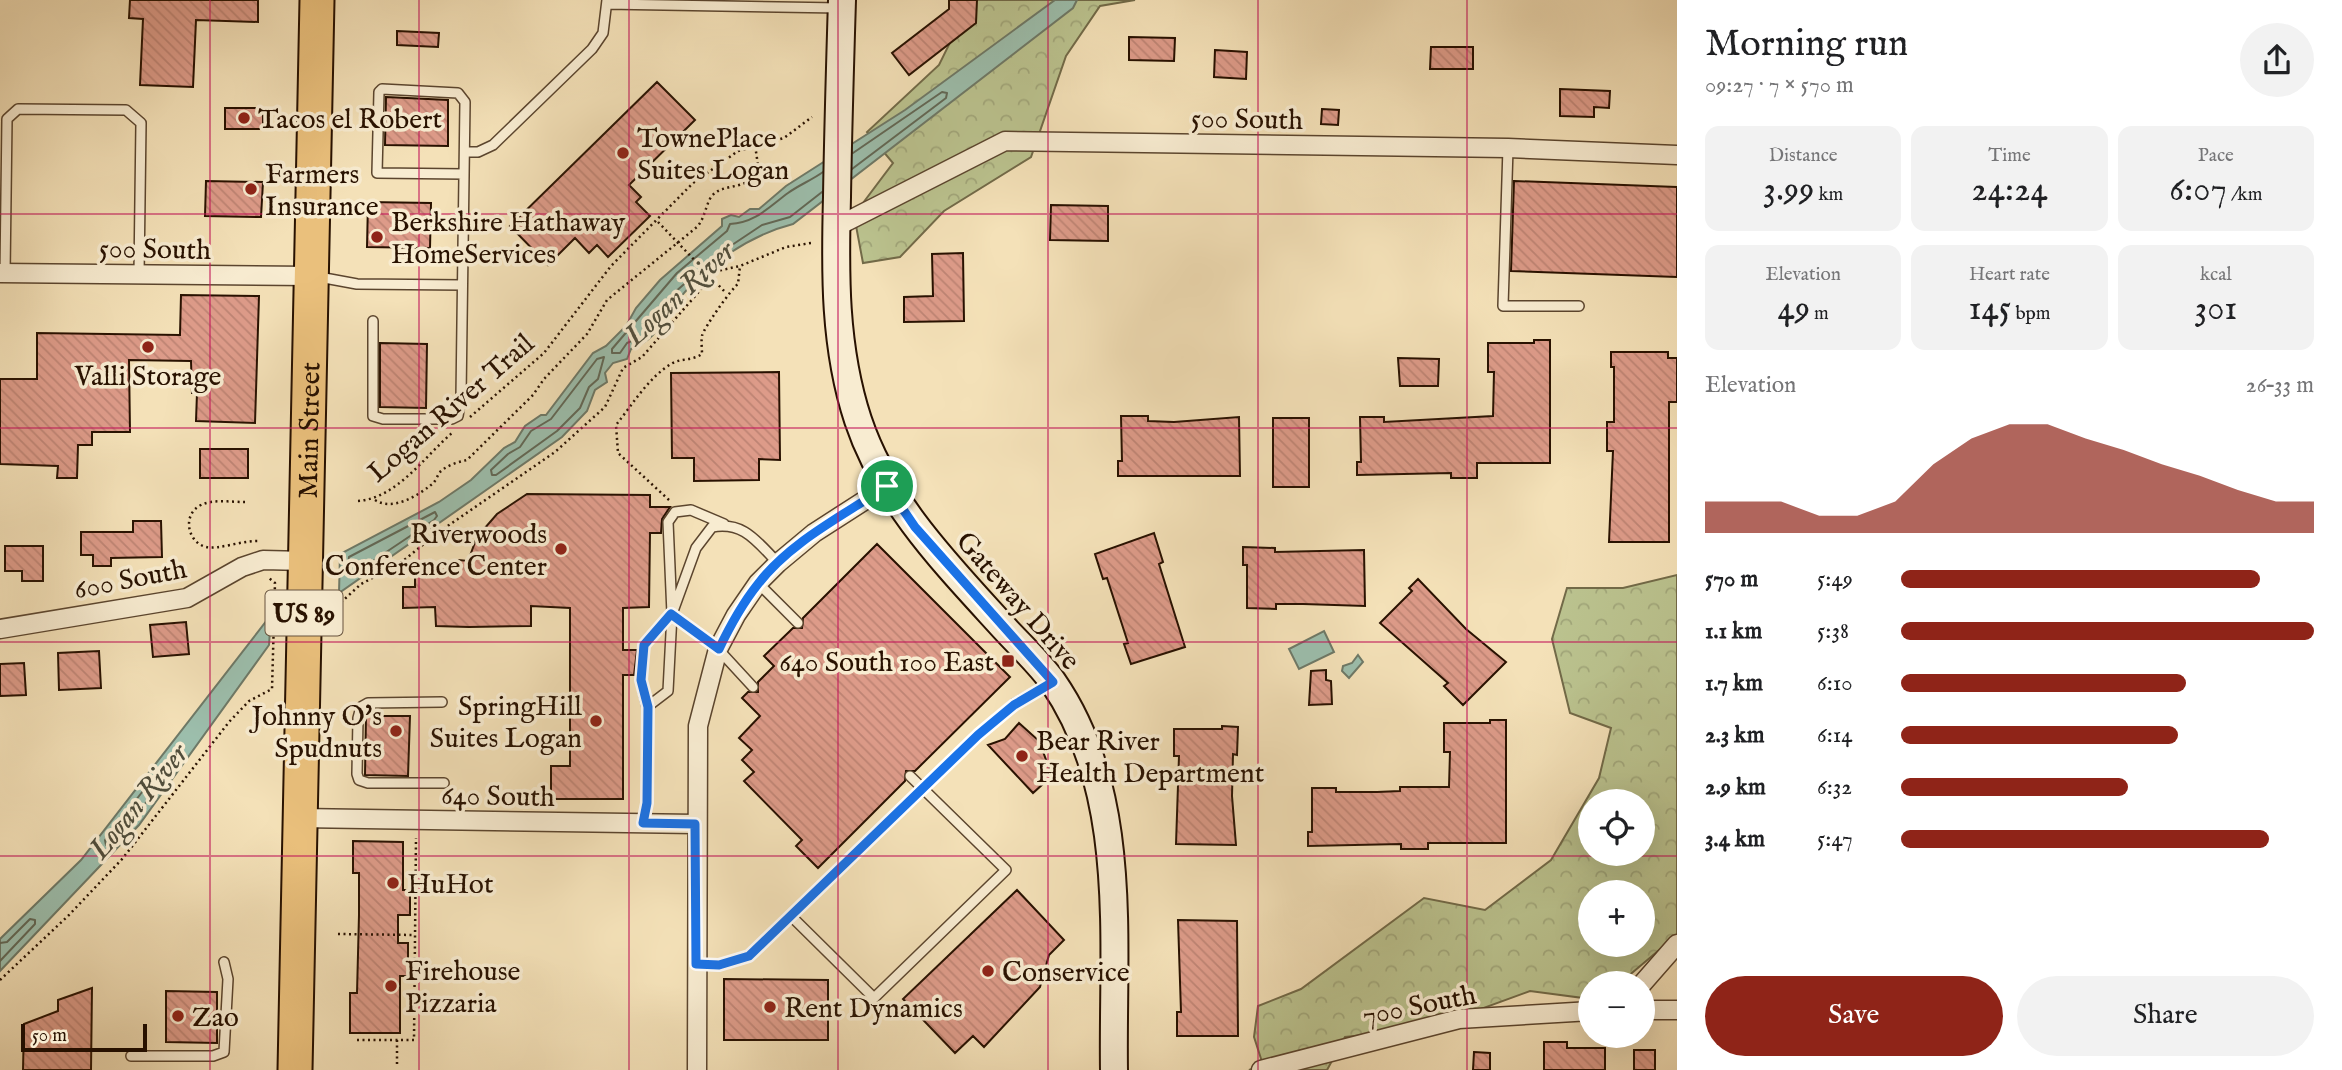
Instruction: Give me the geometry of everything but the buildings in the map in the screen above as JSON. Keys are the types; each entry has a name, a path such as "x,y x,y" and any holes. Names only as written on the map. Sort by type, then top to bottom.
{"highway":[{"name":"Main Street","path":"295,1070 317,0"}],"main road":[{"name":"Gateway Drive","path":"842,4 835,298 842,353 859,420 887,486 915,527 1053,682 1091,757 1105,814 1111,881 1114,1070"}],"street":[{"name":"500 South","path":"836,227 1005,141 1508,148 1677,155"},
{"name":"500 South","path":"2,273 310,276"},
{"path":"697,1070 695,824 698,726 719,649 736,615 758,583 778,563 814,533 887,486"},
{"name":"600 South","path":"0,629 187,598 242,567 263,560 305,561"},
{"name":"640 South","path":"300,818 695,824"},
{"path":"1653,971 1677,944"},
{"path":"1655,1010 1677,1010"},
{"name":"700 South","path":"1261,1070 1459,1019 1578,1012"}],"lane":[{"path":"465,152 478,152 494,145 592,49 603,33 607,2 842,4"},
{"path":"373,321 373,416 383,419 452,419 458,416 461,397 465,152 464,96 458,93 387,87 379,92 377,173 464,174"},
{"path":"2,273 7,118 18,109 126,110 141,123 139,274"},
{"path":"1508,148 1503,306 1579,306"},
{"path":"310,276 357,284 463,285"},
{"path":"648,707 668,691 671,614 668,522 675,512 691,510 726,525 744,528 778,563"},
{"path":"643,823 647,803 648,707 641,680 644,645 671,614 696,548 712,527 726,525"},
{"path":"758,583 798,623"},
{"path":"671,614 719,649 753,687"},
{"path":"696,964 719,965 749,956 923,788 1014,705 1053,682"},
{"path":"442,702 368,702 361,707 358,718 357,774 359,780 368,783 444,783"},
{"path":"791,916 874,998 1006,870 910,776"},
{"path":"131,1056 213,1056 224,1052 228,979 224,962"}],"path":[{"name":"Logan River Trail","path":"466,421 544,353 611,267 658,222 693,183 738,151 784,138 812,117"},
{"path":"375,500 383,505 396,505 433,484 447,468 467,460 533,395 544,379 587,334 607,300 697,227 704,219 711,197 721,190 739,188 752,181 758,172 755,145"},
{"path":"658,222 726,293"},
{"path":"337,606 361,584 399,564 555,453 605,407 622,368 642,356 717,271 740,266 786,247 811,243"},
{"path":"670,500 618,453 616,425 656,377 673,362 694,359 702,354 702,333 721,309 726,293 738,284 740,266"},
{"name":"Logan River Trail","path":"358,501 375,500 408,475 456,429"},
{"path":"244,502 205,503 197,507 189,519 189,533 198,544 212,548 242,540 260,541"},
{"path":"0,980 62,922 122,858 229,722 249,701 272,689 275,583 266,578"},
{"path":"357,1040 414,1040 416,838"},
{"path":"338,934 415,935"},
{"path":"397,1040 397,1064"}],"green space":[{"path":"971,0 1135,0 1100,6 1066,56 1031,157 944,211 900,257 863,263 854,215 893,163 867,132 939,65"},
{"path":"1677,575 1677,935 1655,954 1655,880 1578,880 1578,957 1651,957 1634,971 1578,971 1578,997 1530,991 1426,1029 1345,1037 1327,1070 1249,1070 1263,1065 1254,1037 1258,1006 1301,989 1424,898 1485,910 1551,860 1578,814 1578,866 1655,866 1655,789 1593,789 1599,778 1611,728 1570,713 1552,639 1567,588 1623,588"}],"water":[{"name":"Logan River","path":"1055,0 1077,0 1073,8 793,224 745,244 715,263 689,287 653,335 631,349 627,359 613,363 605,373 607,382 595,390 587,411 562,437 339,593 340,554 439,502 471,480 504,448 515,442 525,426 541,415 546,415 593,353 606,346 626,326 636,308 660,280 722,226 722,219 731,215 739,217 750,209 759,209 786,186 905,110"},
{"name":"Logan River","path":"271,615 269,645 139,825 0,971 0,939 81,860"},
{"path":"1324,631 1334,652 1299,669 1289,649"},
{"path":"1358,655 1363,662 1349,678 1342,671 1343,666 1352,663"}],"place":[{"name":"Tacos el Robert","path":"244,118"},
{"name":"TownePlace Suites Logan","path":"623,153"},
{"name":"Farmers Insurance","path":"251,189"},
{"name":"Berkshire Hathaway HomeServices","path":"377,237"},
{"name":"Valli Storage","path":"148,347"},
{"name":"Riverwoods Conference Center","path":"561,549"},
{"name":"640 South 100 East","path":"1008,661"},
{"name":"SpringHill Suites Logan","path":"596,721"},
{"name":"Johnny O's Spudnuts","path":"396,731"},
{"name":"Bear River Health Department","path":"1022,756"},
{"name":"HuHot","path":"393,883"},
{"name":"Conservice","path":"988,971"},
{"name":"Firehouse Pizzaria","path":"391,986"},
{"name":"Rent Dynamics","path":"770,1007"},
{"name":"Zao","path":"178,1016"}],"route":[{"path":"887,486 915,527 1053,682 1014,705 978,735 749,956 719,965 696,964 695,824 643,823 647,803 648,707 641,680 644,645 671,614 719,649 736,615 758,583 778,563 814,533 887,486"}]}
